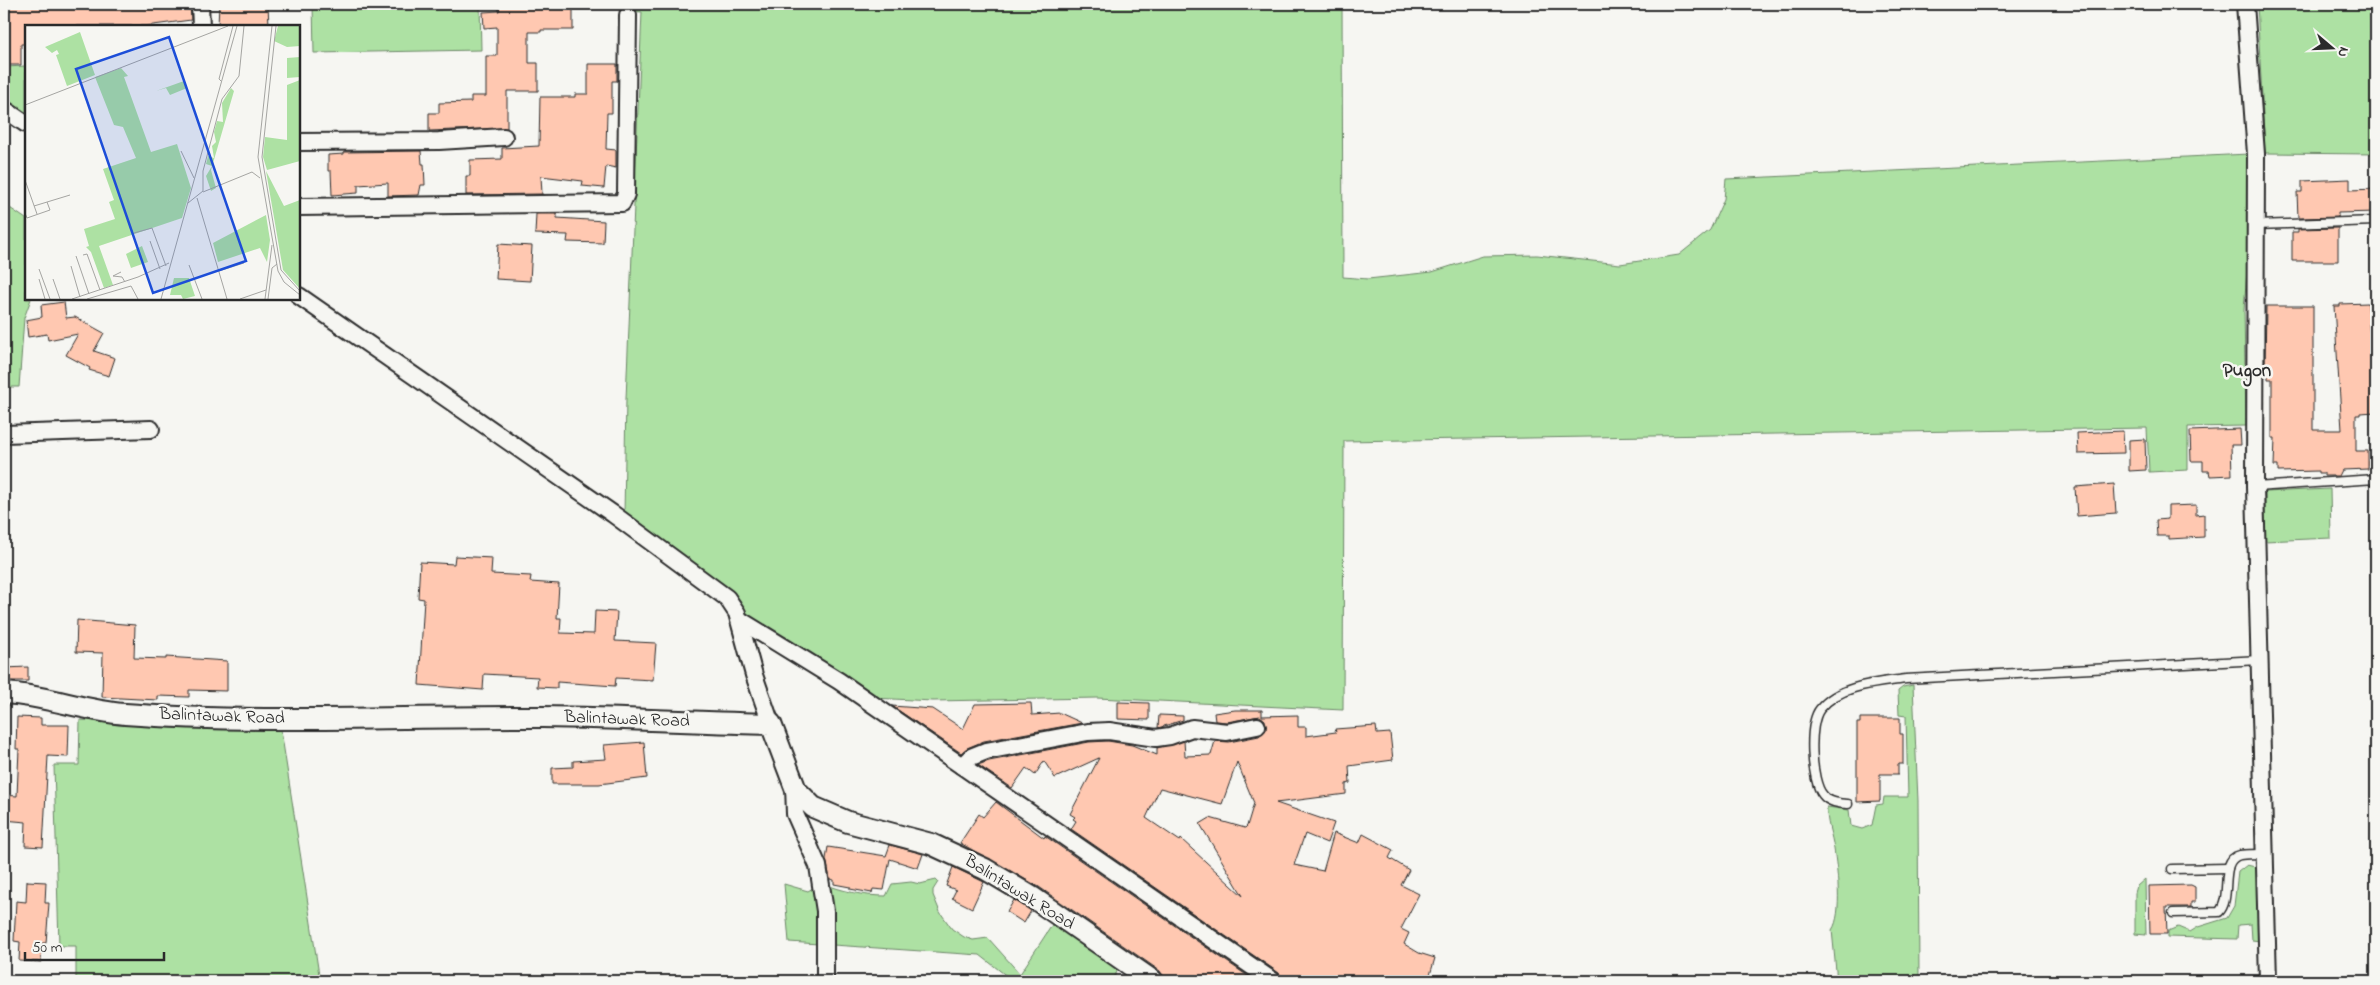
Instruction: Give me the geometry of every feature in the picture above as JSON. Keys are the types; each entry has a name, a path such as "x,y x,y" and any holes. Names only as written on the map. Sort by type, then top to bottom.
{"street":[{"path":"200,4 201,25"},
{"path":"2245,4 2255,128 2255,487 2268,981"},
{"path":"300,208 622,203 626,194 628,14"},
{"path":"4,109 25,123"},
{"path":"300,142 439,141 504,137"},
{"path":"300,297 596,502 730,600 740,620 754,675 772,724"},
{"path":"4,434 150,429"},
{"path":"740,620 839,681 1273,981"},
{"name":"Balintawak Road","path":"4,693 18,694 96,711 125,714 300,720 543,717 772,724 794,786 804,799 828,815 931,844 996,875 1153,981"},
{"path":"962,766 969,758 986,751 1088,732 1109,731 1156,738 1170,736 1192,728 1227,732 1257,726"},
{"path":"794,786 795,814 818,866 820,875 825,911 825,981"}],"lane":[{"path":"2255,225 2376,221"},
{"path":"2255,487 2376,479"},
{"path":"1848,804 1831,800 1821,794 1817,783 1811,739 1819,710 1838,695 1853,689 1906,679 2260,660"},
{"path":"2172,913 2219,912 2225,904 2228,868 2233,859 2240,856 2265,854"},
{"path":"2172,869 2228,868"}],"green space":[{"path":"313,4 480,4 481,50 314,53"},
{"path":"624,4 1342,4 1343,277 1368,279 1432,272 1483,256 1537,255 1620,264 1679,255 1710,230 1724,199 1726,179 2249,154 2248,255 2244,310 2246,426 2188,427 2188,470 2149,472 2147,428 1344,441 1343,710 1097,698 933,701 873,698 742,613 740,600 732,591 624,515 626,399 642,12 624,11"},
{"path":"2257,4 2376,4 2376,154 2265,153"},
{"path":"25,66 25,118 4,104 4,67"},
{"path":"4,204 25,218 25,300 31,300 24,318 19,387 4,387"},
{"path":"2330,489 2331,538 2265,541 2265,492"},
{"path":"1913,685 1918,801 1919,981 1837,981 1832,930 1837,913 1838,879 1827,818 1827,807 1849,810 1851,826 1862,829 1872,825 1876,805 1883,804 1884,797 1908,797 1906,716 1899,715 1898,691 1903,687"},
{"path":"80,720 281,730 320,981 76,981 76,946 59,946 54,765 79,765"},
{"path":"2247,865 2255,867 2259,874 2260,941 2252,940 2251,924 2238,925 2237,939 2168,937 2168,931 2178,927 2190,932 2198,927 2227,918 2234,906 2238,872"},
{"path":"2145,879 2146,935 2135,934 2135,893 2137,886"},
{"path":"936,880 938,882 933,890 933,895 940,912 952,929 964,937 973,940 988,938 1020,974 1054,922 1119,968 1112,981 1013,981 980,955 789,942 784,884 808,891 821,883 853,892 886,896 892,884 911,882 920,884"}],"building":[{"path":"4,4 190,4 191,20 154,25 25,25 25,44 21,44 21,65 4,65"},
{"path":"219,4 268,4 269,25 218,25"},
{"path":"499,4 573,4 573,30 529,32 529,63 538,63 538,91 507,91 507,128 429,131 429,113 439,113 439,103 471,102 471,96 486,96 486,56 497,56 497,27 484,28 483,12 499,11"},
{"path":"588,64 617,64 617,81 612,81 612,113 607,113 606,149 616,150 616,168 606,166 604,188 582,186 583,181 541,176 542,194 466,195 466,176 470,176 470,160 502,159 502,148 539,146 540,97 575,97 575,94 588,94"},
{"path":"421,151 425,185 421,185 419,195 388,196 388,183 358,185 358,193 332,195 331,171 328,171 328,155 344,154 344,152"},
{"path":"2350,179 2350,190 2376,189 2376,212 2338,213 2338,217 2298,218 2297,192 2302,192 2302,181"},
{"path":"536,214 557,214 557,218 604,221 603,243 567,242 568,235 535,234"},
{"path":"2338,228 2338,261 2292,261 2292,232 2298,232 2298,229"},
{"path":"498,244 532,246 530,281 496,279"},
{"path":"64,302 66,318 75,317 104,333 94,351 115,358 109,376 89,370 90,368 66,355 78,334 48,340 47,334 28,337 26,320 42,317 41,305"},
{"path":"2368,303 2371,362 2374,361 2374,368 2376,368 2376,412 2356,415 2356,451 2368,451 2368,469 2342,470 2339,476 2324,476 2324,473 2318,473 2318,471 2278,472 2278,466 2274,466 2275,438 2272,438 2272,379 2268,379 2268,365 2265,365 2266,306 2313,306 2313,430 2342,430 2334,306"},
{"path":"2240,429 2241,445 2231,445 2232,475 2210,476 2209,471 2203,471 2203,461 2191,461 2190,431"},
{"path":"2123,431 2124,453 2078,454 2077,433"},
{"path":"2145,439 2146,470 2129,471 2129,440"},
{"path":"2114,484 2116,513 2077,516 2075,487"},
{"path":"2196,505 2196,515 2204,514 2204,537 2169,539 2169,536 2157,536 2156,520 2168,519 2168,506"},
{"path":"455,556 492,558 491,574 531,576 530,582 559,584 557,618 561,618 560,633 594,634 595,611 617,612 615,641 656,643 653,680 616,678 615,686 557,682 557,688 537,687 538,677 484,674 483,690 419,685 424,599 418,598 420,562 454,564"},
{"path":"77,620 135,625 134,658 166,659 166,657 227,661 227,691 189,690 189,697 158,696 158,700 102,697 103,653 76,652"},
{"path":"28,667 28,681 4,681 4,668"},
{"path":"1118,702 1149,703 1149,720 1118,719"},
{"path":"1031,703 1032,715 1060,713 1082,723 984,741 967,748 961,753 892,706 933,709 963,729 975,704"},
{"path":"1235,710 1262,710 1262,716 1298,715 1298,727 1306,727 1306,736 1336,732 1335,729 1376,726 1377,734 1390,733 1393,760 1349,766 1350,783 1346,784 1346,794 1276,803 1334,823 1327,843 1305,834 1294,865 1323,871 1334,833 1359,843 1363,834 1393,850 1389,858 1409,870 1401,885 1419,894 1401,929 1409,933 1404,944 1419,953 1435,958 1430,975 1428,974 1426,981 1284,981 1279,973 1071,829 1076,821 1073,819 1075,817 1070,814 1099,758 1055,778 1044,761 1035,775 1026,768 1012,788 978,765 989,761 1089,742 1108,741 1132,745 1157,755 1157,748 1184,741 1185,756 1211,755 1215,741 1229,742 1259,736 1266,730 1265,720 1260,716 1227,722 1215,721 1214,713","holes":["1237,762 1254,803 1245,828 1210,818 1200,824 1243,896 1181,839 1180,841 1146,818 1160,788 1222,804"]},
{"path":"1159,715 1183,716 1183,720 1158,728"},
{"path":"17,717 41,718 41,725 69,725 68,757 48,756 43,847 25,846 26,822 4,820 4,795 17,796 19,749 16,749"},
{"path":"1860,718 1900,718 1900,734 1903,734 1903,764 1898,764 1898,774 1880,774 1880,801 1857,802 1857,723 1860,723"},
{"path":"644,742 647,778 599,784 552,784 552,768 573,767 573,761 606,759 604,745"},
{"path":"996,802 1044,838 1045,836 1255,981 1165,981 1160,971 1039,887 960,843 979,814 983,817"},
{"path":"890,845 923,854 918,868 890,859 884,890 873,889 872,893 834,884 834,880 830,879 826,859 828,847 886,856"},
{"path":"953,867 984,882 972,908 952,898 956,890 946,886"},
{"path":"27,881 46,882 45,903 49,903 46,943 42,943 41,962 19,961 20,942 14,941 16,901 26,902"},
{"path":"2191,885 2195,887 2195,902 2191,902 2191,907 2166,907 2167,934 2150,934 2149,886"},
{"path":"1014,900 1031,911 1024,923 1007,912"}],"district":[{"name":"Pugon","path":"2247,371"}]}
